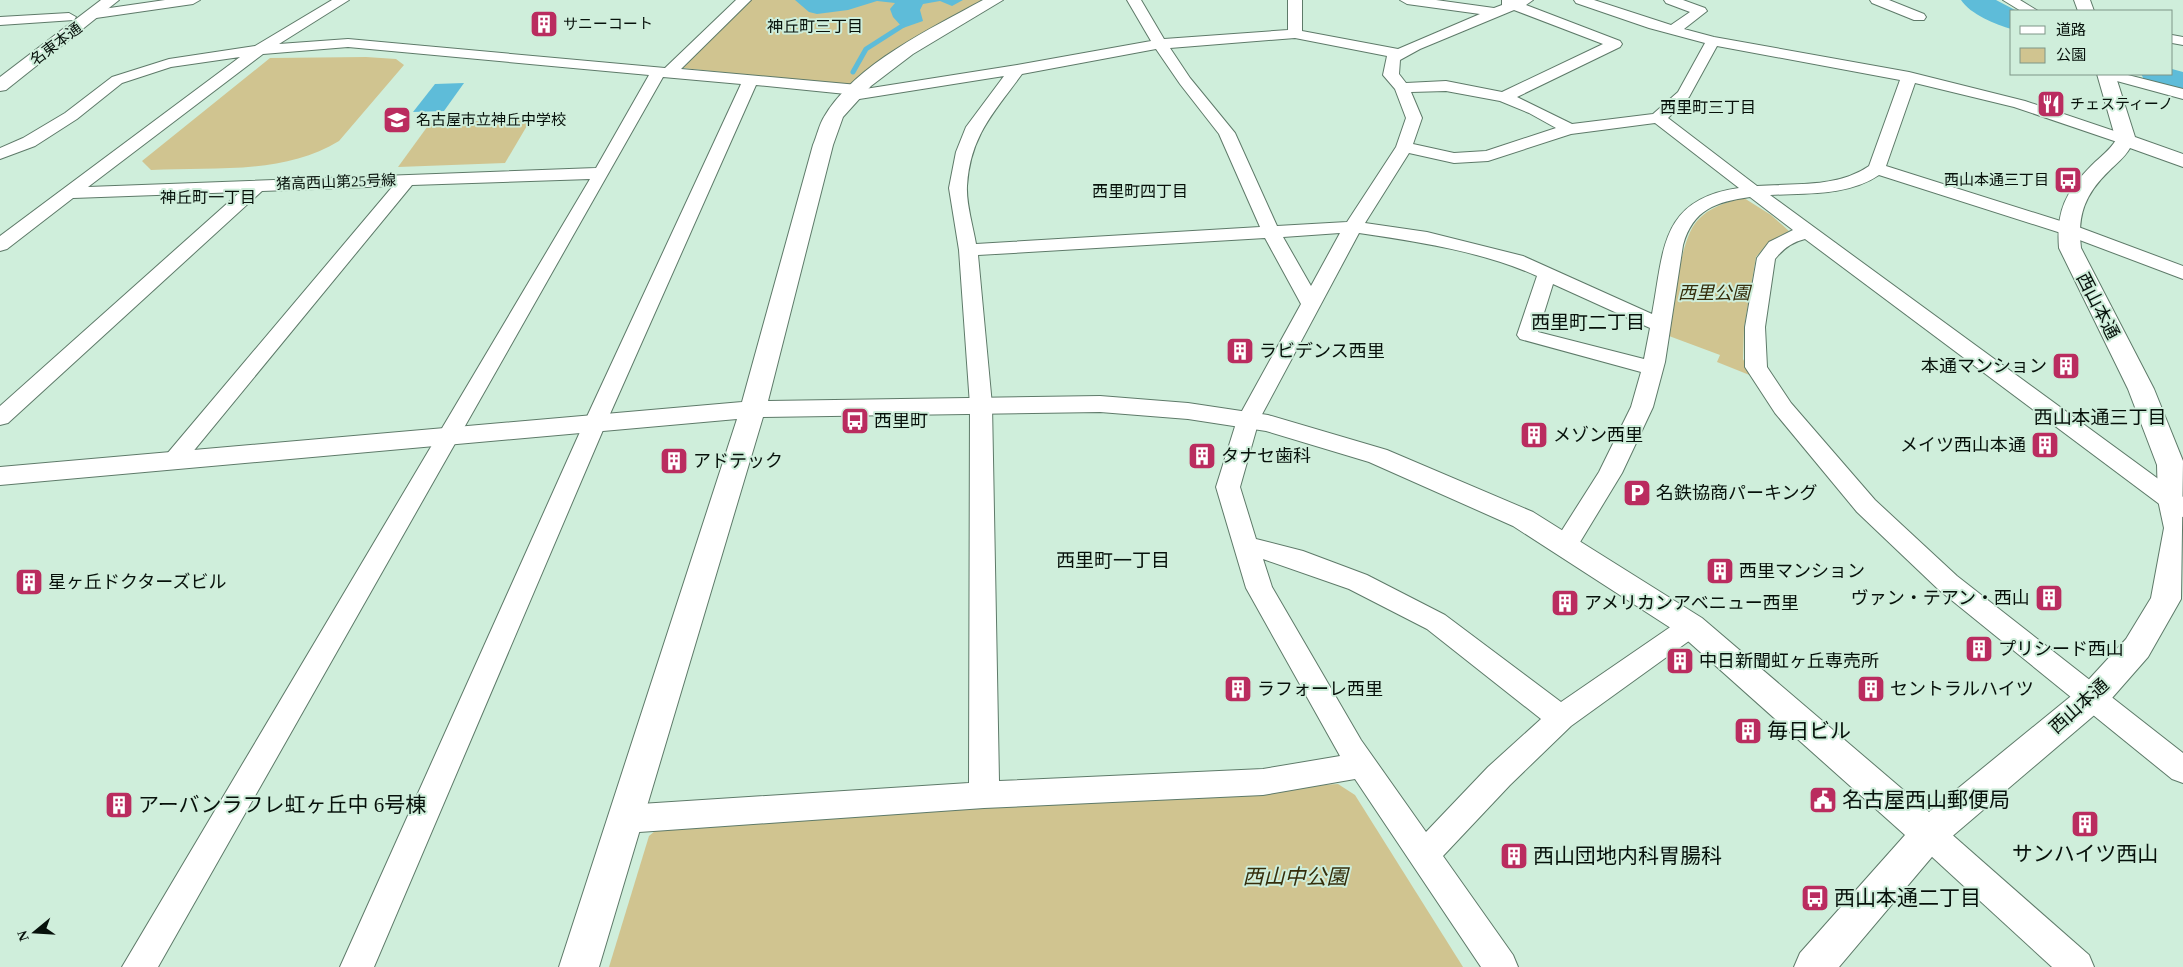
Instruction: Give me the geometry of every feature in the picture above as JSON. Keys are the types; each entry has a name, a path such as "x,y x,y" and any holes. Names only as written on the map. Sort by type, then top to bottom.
{"street":[{"name":"名東本通","path":"0,71 69,18 111,0"},
{"path":"93,7 193,0"},
{"path":"0,245 258,50 342,0"},
{"path":"139,967 602,173 664,71 744,0"},
{"path":"579,967 753,410 823,145 834,116 855,92 905,53 995,0"},
{"path":"1134,0 1185,81 1227,133 1271,232 1311,304"},
{"path":"1294,34 1295,0"},
{"path":"1407,0 1508,4 1615,44 1504,97"},
{"path":"1581,0 1713,42 1909,77 2020,104 2126,140 2183,162"},
{"path":"1671,0 1700,11 1673,30"},
{"path":"1877,0 1919,17"},
{"path":"2010,0 2029,10"},
{"path":"1501,967 1362,765 1259,588 1228,487 1248,420 1353,227 1404,147 1414,118 1402,88 1391,75 1393,58 1508,4"},
{"name":"名東本通","path":"0,86 93,7"},
{"path":"0,21 69,18"},
{"path":"0,154 29,142 62,121 117,80 169,63 258,50 348,43 664,71 855,92 1017,70 1160,44 1294,34 1401,54"},
{"path":"1404,147 1454,158 1488,156 1568,129 1658,118 1684,94 1713,42"},
{"path":"984,795 981,405 968,250 958,188 964,152 974,127 1017,70"},
{"path":"2107,75 2126,140"},
{"path":"2111,75 2183,94"},
{"path":"1565,546 1614,464 1642,407 1652,368 1674,245 1680,227 1688,216 1700,205 1753,190 1839,186 1852,183 1877,169 1909,77"},
{"path":"357,967 595,423 751,80"},
{"path":"1402,88 1446,86 1504,97 1535,110 1568,129"},
{"path":"1658,118 1808,233 2177,504"},
{"name":"西山本通","path":"1814,967 1929,834 2093,697 2138,648 2166,599 2178,528 2177,504 2171,464 2158,428 2070,248 2067,229 2070,211 2077,194 2121,148 2126,140"},
{"path":"1877,169 2067,229 2183,273"},
{"name":"猪高西山第25号線","path":"70,192 602,173"},
{"path":"174,460 408,179"},
{"path":"0,418 258,185"},
{"path":"968,250 1353,227 1426,238 1516,260 1660,325"},
{"path":"1808,233 1792,236 1776,246 1766,258 1755,327 1756,367 1783,408 1866,506 1948,583 2183,770"},
{"path":"1547,274 1527,335 1652,368"},
{"path":"0,476 753,410 1100,404 1188,410 1268,424 1378,456 1522,519 1691,626 1929,834 2077,967"},
{"path":"1246,545 1294,558 1358,582 1436,622 1561,718"},
{"path":"1424,854 1499,776 1561,718 1691,626"},
{"path":"625,819 984,795 1263,782 1362,765"}],"green space":[{"path":"751,0 989,0 854,86 683,68"},
{"path":"366,57 396,59 404,65 339,141 318,152 272,164 248,167 151,170 142,161 270,58"},
{"path":"531,119 505,163 398,167 430,123"},
{"name":"西里公園","path":"1744,198 1771,215 1789,231 1769,242 1756,257 1744,328 1743,359 1752,376 1717,362 1720,355 1669,336 1682,259 1691,231 1697,221 1707,212 1725,203"},
{"name":"西山中公園","path":"1338,784 1355,795 1463,967 609,967 649,836 662,825"}],"water":[{"path":"795,0 963,0 952,6 940,1 923,4 920,10 923,21 903,28 893,17 890,9 895,3 877,1 848,10 817,14 809,12"},
{"path":"464,83 444,111 413,112 435,84"}],"waterway":[{"path":"1975,0 2010,19"},
{"path":"853,72 866,49 902,26"},
{"path":"2159,75 2183,82"}],"place":[{"name":"サニーコート","path":"544,24"},
{"name":"チェスティーノ","path":"2051,104"},
{"name":"名古屋市立神丘中学校","path":"397,120"},
{"name":"西山本通三丁目","path":"2068,180"},
{"name":"ラビデンス西里","path":"1240,351"},
{"name":"本通マンション","path":"2066,366"},
{"name":"西里町","path":"855,421"},
{"name":"メゾン西里","path":"1534,435"},
{"name":"メイツ西山本通","path":"2045,445"},
{"name":"タナセ歯科","path":"1202,456"},
{"name":"アドテック","path":"674,461"},
{"name":"名鉄協商パーキング","path":"1637,493"},
{"name":"西里マンション","path":"1720,571"},
{"name":"星ヶ丘ドクターズビル","path":"29,582"},
{"name":"ヴァン・テアン・西山","path":"2049,598"},
{"name":"アメリカンアベニュー西里","path":"1565,603"},
{"name":"プリシード西山","path":"1979,649"},
{"name":"中日新聞虹ヶ丘専売所","path":"1680,661"},
{"name":"ラフォーレ西里","path":"1238,689"},
{"name":"セントラルハイツ","path":"1871,689"},
{"name":"毎日ビル","path":"1748,731"},
{"name":"名古屋西山郵便局","path":"1823,800"},
{"name":"アーバンラフレ虹ヶ丘中 6号棟","path":"119,805"},
{"name":"サンハイツ西山","path":"2085,824"},
{"name":"西山団地内科胃腸科","path":"1514,856"},
{"name":"西山本通二丁目","path":"1815,898"}],"district":[{"name":"神丘町三丁目","path":"815,26"},
{"name":"西里町三丁目","path":"1708,107"},
{"name":"西里町四丁目","path":"1140,191"},
{"name":"神丘町一丁目","path":"208,197"},
{"name":"西里町二丁目","path":"1588,322"},
{"name":"西山本通三丁目","path":"2100,417"},
{"name":"西里町一丁目","path":"1113,560"}]}
